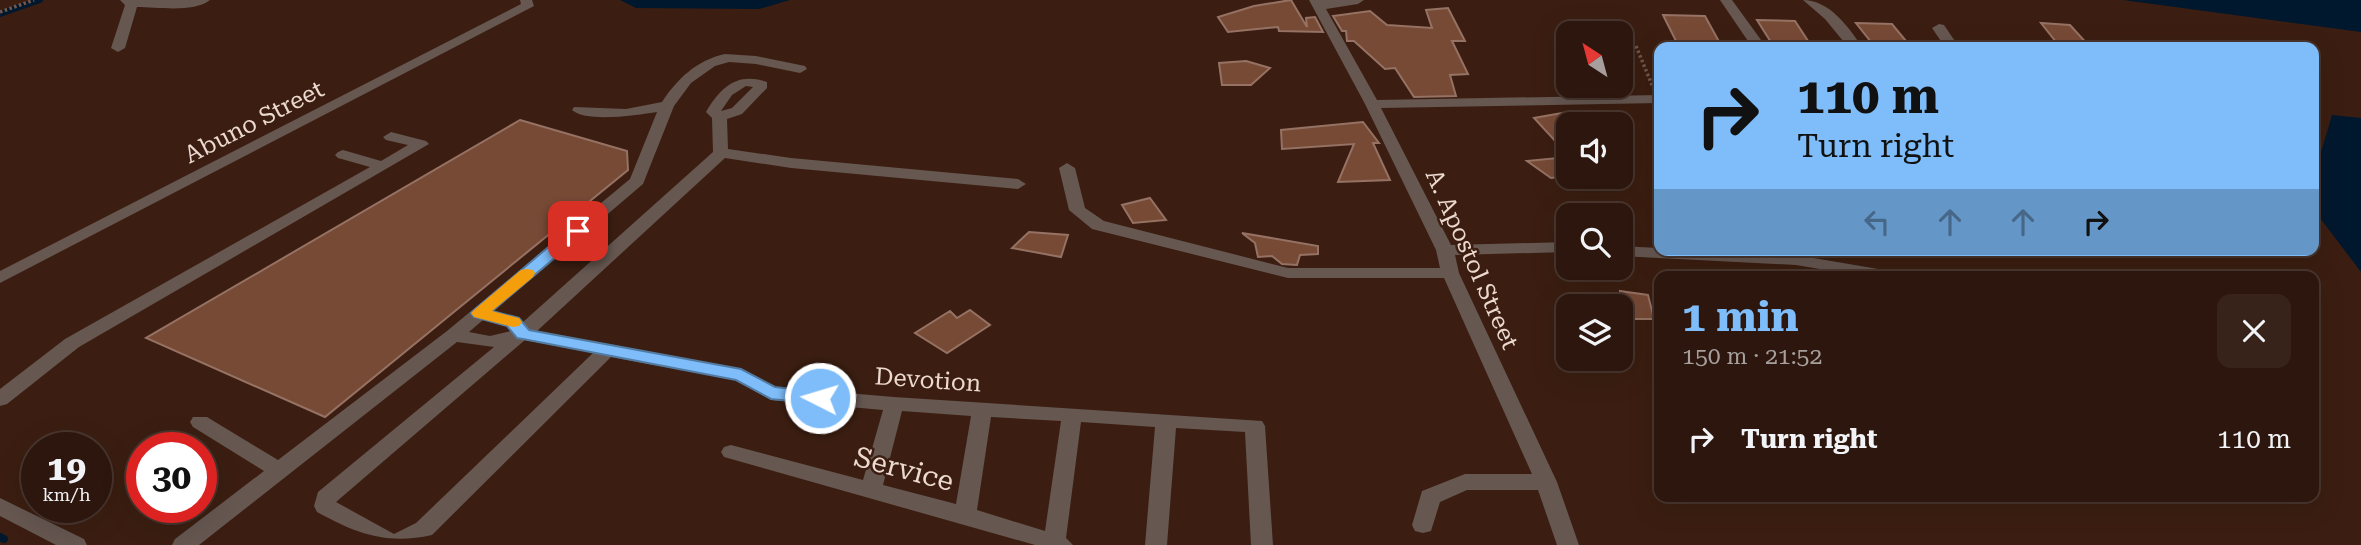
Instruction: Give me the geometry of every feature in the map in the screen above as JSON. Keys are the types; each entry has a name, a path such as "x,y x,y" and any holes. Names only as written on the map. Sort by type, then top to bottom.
{"street":[{"path":"118,48 129,1 182,3 204,0"},
{"path":"1317,3 1358,0"},
{"path":"1726,0 1756,42"},
{"path":"1809,0 1830,16 1851,42"},
{"name":"Abuno Street","path":"0,278 527,3"},
{"name":"A. Apostol Street","path":"1317,3 1372,104 1445,250 1450,273 1546,482 1568,545"},
{"path":"1939,29 1948,42"},
{"path":"183,545 454,335 636,181 646,162 664,106 685,79 716,59 733,57 800,69"},
{"path":"1372,104 1654,99"},
{"path":"579,110 626,113 664,106"},
{"path":"719,117 722,153"},
{"path":"0,399 72,343 421,144 391,137"},
{"path":"722,153 791,163 1018,184"},
{"path":"607,351 424,530 392,543 325,506 326,498 523,334 646,226 722,153"},
{"path":"343,155 383,166"},
{"path":"1067,168 1077,210 1088,219 1111,228 1288,272 1450,273"},
{"path":"1445,250 1556,247"},
{"path":"1633,252 1654,253"},
{"path":"1718,256 1796,260 1861,271"},
{"name":"Devotion","path":"480,313 513,322 523,334"},
{"name":"Devotion","path":"454,335 490,342 523,334 741,375 771,393 894,404 1255,426 1262,545"},
{"path":"871,491 894,404"},
{"path":"965,515 982,410"},
{"path":"1057,544 1072,414"},
{"path":"1156,545 1166,421"},
{"path":"200,422 279,471"},
{"name":"Service","path":"731,452 965,515 1057,544"},
{"path":"1423,525 1430,497 1465,482 1546,482"},
{"path":"0,506 60,542"}],"path":[{"path":"0,12 34,0"},
{"path":"1636,46 1654,89"}],"water":[{"path":"620,0 790,0 759,9 636,8"},
{"path":"2123,0 2361,0 2361,32"},
{"path":"2332,115 2361,118 2361,272 2319,217 2319,159"}],"building":[{"path":"1291,0 1307,27 1306,18 1315,17 1323,32 1279,31 1278,27 1228,32 1218,17 1254,6"},
{"path":"1448,8 1465,41 1452,41 1468,74 1450,75 1456,96 1414,97 1395,68 1385,69 1354,41 1347,41 1346,31 1342,31 1333,16 1370,11 1387,25 1432,28 1426,10"},
{"path":"1663,15 1705,16 1719,42 1676,42"},
{"path":"1757,20 1795,21 1809,42 1771,42"},
{"path":"1856,23 1892,24 1907,42 1871,42"},
{"path":"2041,23 2070,25 2085,42 2056,42"},
{"path":"1246,61 1270,68 1251,85 1222,85 1219,63"},
{"path":"1556,114 1556,142 1534,118"},
{"path":"520,120 627,151 628,170 325,417 146,338"},
{"path":"1363,122 1379,143 1373,143 1390,180 1338,182 1354,144 1282,149 1281,130"},
{"path":"1556,158 1556,177 1551,178 1527,161"},
{"path":"1150,198 1166,220 1133,223 1122,205"},
{"path":"1029,232 1068,235 1061,257 1012,248"},
{"path":"1242,233 1318,246 1318,254 1300,255 1297,265 1282,264 1272,256 1258,257 1255,243"},
{"path":"1620,291 1648,295 1654,319 1633,319 1633,294 1620,294"},
{"path":"970,310 990,325 947,353 915,333 950,311 957,318"}],"waterway":[{"path":"0,14 40,0"},
{"path":"0,537 4,539"}],"slow traffic":[{"path":"513,322 480,313 527,273"}],"route":[{"path":"578,231 480,313 513,322 523,334 741,375 771,393 820,398"}]}
